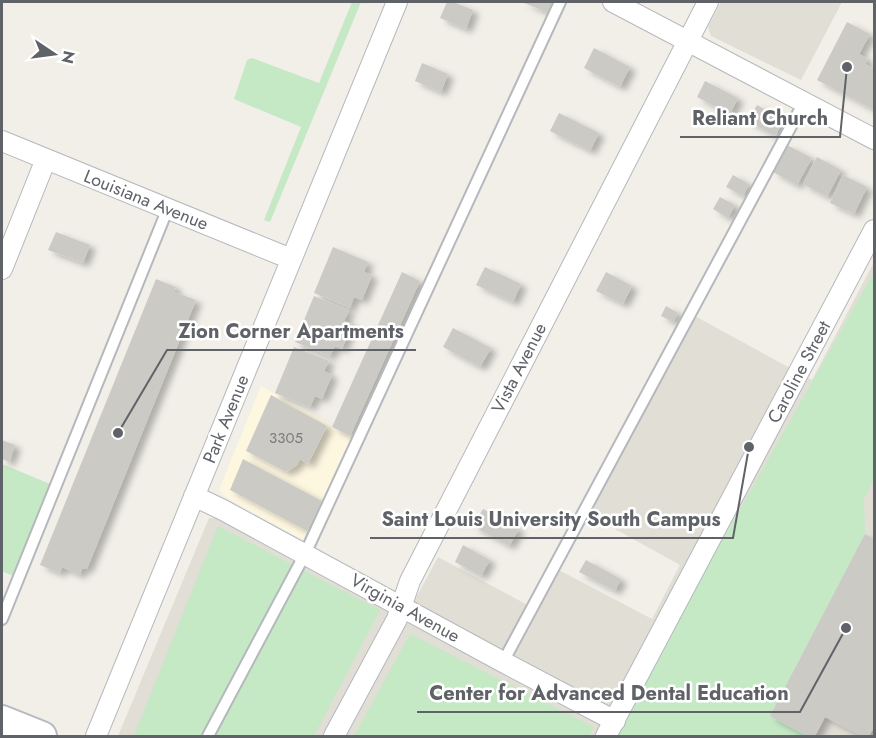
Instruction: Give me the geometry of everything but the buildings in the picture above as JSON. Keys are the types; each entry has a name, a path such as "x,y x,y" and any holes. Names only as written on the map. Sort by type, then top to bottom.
{"main road":[{"path":"2,720 42,736"}],"street":[{"name":"Park Avenue","path":"96,736 397,2"},
{"path":"613,2 874,139"},
{"name":"Vista Avenue","path":"333,736 397,619 410,581 708,2"},
{"name":"Louisiana Avenue","path":"2,141 291,259"},
{"path":"2,268 46,159"},
{"name":"Caroline Street","path":"611,729 874,230"},
{"name":"Virginia Avenue","path":"194,496 503,662 611,729"}],"lane":[{"path":"208,736 305,554 560,2"},
{"path":"503,662 804,102"},
{"path":"2,619 168,208"}],"shaded area":[{"path":"721,2 842,2 801,80 711,36 708,27"},
{"path":"874,262 874,736 118,736 209,518 216,518 404,620 438,557 537,610 557,569 652,619 680,565 588,514 693,315 812,380"},
{"path":"261,386 353,436 303,540 224,496 219,490"}],"green space":[{"path":"352,2 361,2 270,222 264,220 301,127 234,99 247,60 252,58 319,83"},
{"path":"874,272 874,479 864,499 865,534 770,716 809,736 612,736"},
{"path":"2,464 50,484 13,576 2,571"},
{"path":"218,526 380,610 314,736 134,736"},
{"path":"410,634 594,727 589,736 354,736"}],"place":[{"name":"Reliant Church","path":"847,67"},
{"name":"Zion Corner Apartments","path":"118,433"},
{"name":"Saint Louis University South Campus","path":"749,447"},
{"name":"Center for Advanced Dental Education","path":"846,628"}]}
